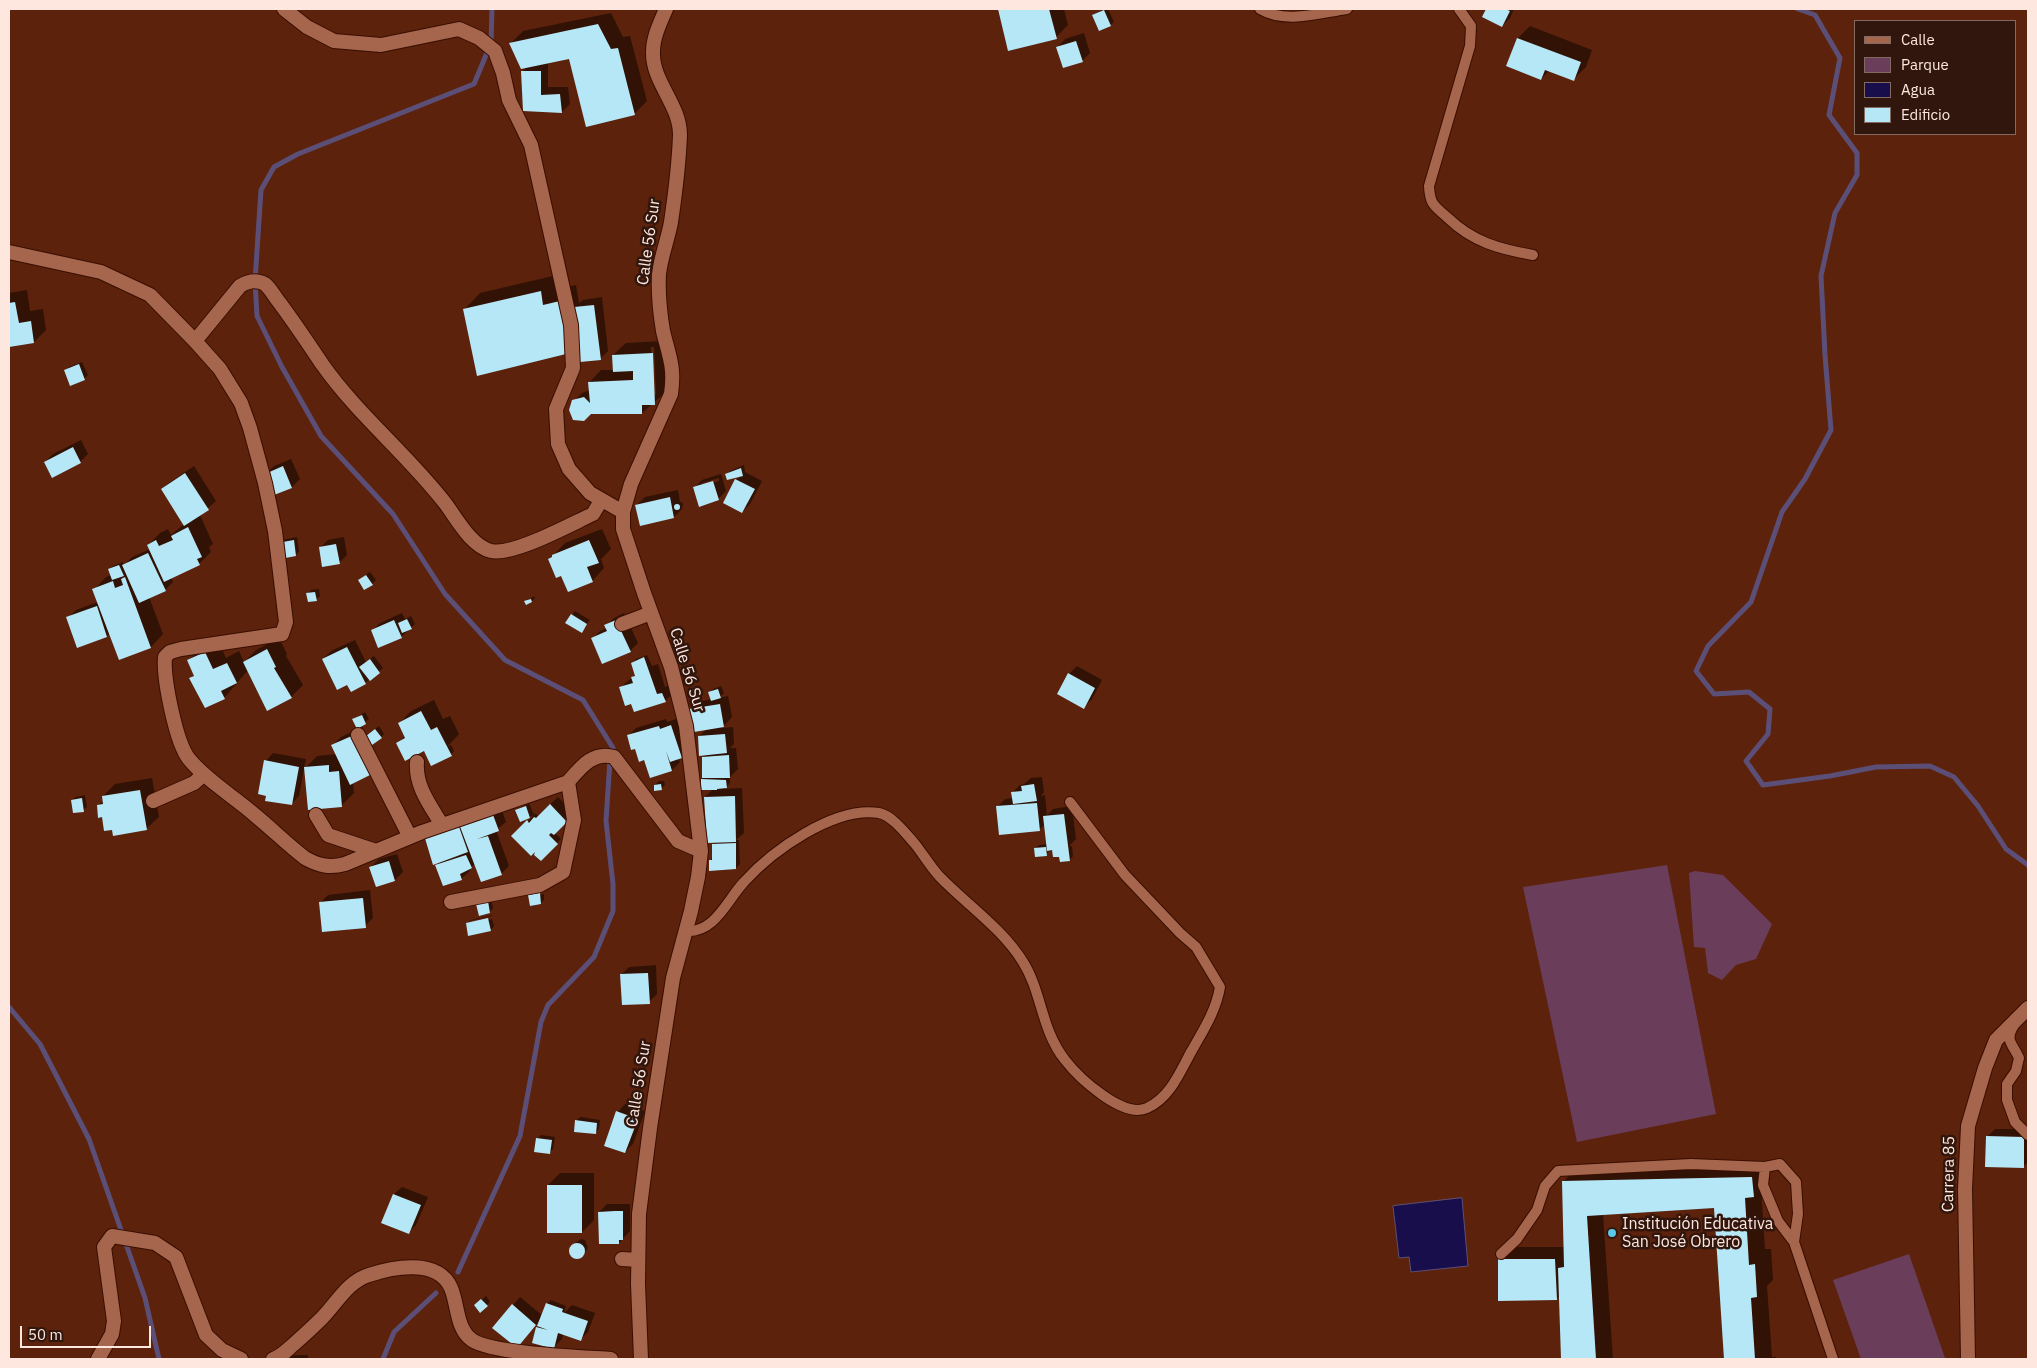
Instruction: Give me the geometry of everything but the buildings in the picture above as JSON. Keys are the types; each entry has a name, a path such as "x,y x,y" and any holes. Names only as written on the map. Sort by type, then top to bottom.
{"street":[{"path":"284,9 306,27 334,41 381,45 459,29 479,38 494,51 504,73 509,100 531,145 571,325 573,368 556,409 558,444 569,469 590,493 623,512"},
{"name":"Calle 56 Sur","path":"641,1359 638,1260 639,1214 672,978 686,931 698,877 701,851 686,726 671,667 651,613 624,528 623,512 631,484 671,394 673,379 672,364 661,315 660,273 671,223 680,134 676,112 658,74 653,54 655,36 666,9"},
{"path":"9,252 101,272 150,295 220,369 241,404 250,428 265,483 274,531 286,622 282,634 181,649 170,652 165,657 164,667 168,691 179,738 189,758 204,774 256,815 295,850 314,863 335,866 442,825 568,782 584,763 596,757 607,755 614,757 678,841 701,851"},
{"path":"195,341 240,286 249,281 266,284 348,397 384,437 428,481 473,540 484,548 499,552 518,548 593,514 600,500"},
{"path":"622,624 651,613"},
{"path":"358,735 410,837"},
{"path":"417,762 416,776 442,825"},
{"path":"153,801 194,783 204,774"},
{"path":"451,902 540,886 563,872 574,820 568,782"},
{"path":"316,815 328,835 376,851"},
{"name":"Carrera 85","path":"1968,1359 1965,1189 1968,1126 1985,1068 1996,1040 2028,1008"},
{"path":"98,1359 112,1334 114,1321 104,1247 112,1236 155,1243 176,1257 206,1335 222,1350 241,1359"},
{"path":"622,1260 638,1260"},
{"path":"273,1359 278,1358 322,1319 349,1287 366,1275 391,1268 416,1267 433,1271 445,1278 451,1288 463,1330 472,1340 503,1349 611,1359"}],"lane":[{"path":"1260,9 1269,14 1290,17 1347,9"},
{"path":"1460,9 1471,26 1470,46 1429,186 1430,195 1437,210 1461,231 1492,246 1533,255"},
{"path":"686,931 696,932 706,926 722,911 742,883 752,873 791,842 840,818 868,812 882,814 900,827 937,874 1003,937 1022,960 1033,986 1042,1017 1064,1060 1081,1078 1114,1103 1137,1110 1146,1108 1156,1102 1172,1087 1217,1005 1220,987 1196,946 1180,933 1125,875 1070,802"},
{"path":"2017,1020 2010,1031 2009,1044 2019,1058 2016,1071 2008,1084 2007,1100 2014,1122 2028,1135"},
{"path":"1501,1254 1517,1239 1537,1210 1545,1186 1558,1171 1691,1164 1765,1166 1780,1164 1796,1182 1798,1214 1794,1242"},
{"path":"1765,1166 1763,1185 1778,1221 1794,1242 1833,1359"}],"green space":[{"path":"1667,865 1716,1114 1577,1142 1523,887"},
{"path":"1695,871 1723,875 1772,924 1756,959 1736,965 1722,980 1708,973 1705,948 1694,947 1689,873"},
{"path":"1909,1254 1945,1358 1861,1359 1833,1280"}],"water":[{"path":"1462,1198 1468,1266 1411,1272 1409,1257 1399,1258 1393,1206"}],"waterway":[{"path":"492,9 491,43 474,84 298,154 274,167 261,190 255,281 257,316 282,367 321,436 393,514 445,594 505,660 583,700 613,748"},
{"path":"1798,9 1815,15 1840,58 1829,115 1857,153 1857,175 1835,213 1821,276 1831,430 1805,479 1782,512 1751,602 1708,646 1696,671 1714,694 1749,692 1770,709 1768,734 1746,761 1763,785 1830,776 1876,767 1930,766 1954,777 1978,806 2006,849 2028,865"},
{"path":"458,1272 520,1136 541,1022 548,1005 594,957 613,911 613,884 606,821 610,760"},
{"path":"9,1007 40,1044 89,1139 145,1298 159,1359"},
{"path":"383,1359 394,1332 436,1293"}],"place":[{"name":"Institución Educativa San José Obrero","path":"1612,1233"}]}
